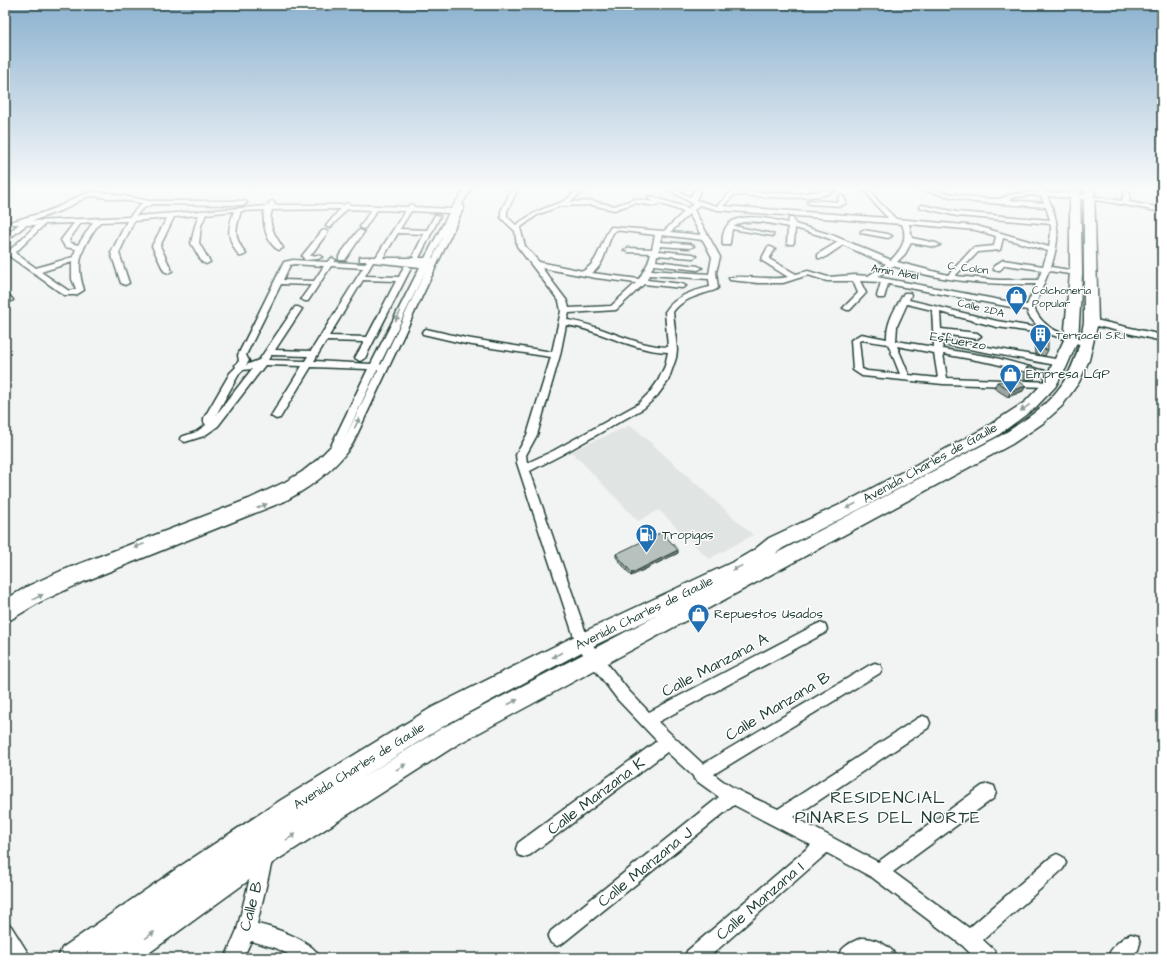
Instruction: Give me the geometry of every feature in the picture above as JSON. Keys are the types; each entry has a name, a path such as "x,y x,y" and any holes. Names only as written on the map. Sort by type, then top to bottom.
{"main road":[{"name":"Avenida Charles de Gaulle","path":"72,958 188,876 290,809 439,716 582,642 742,566 761,555 776,543 854,505 991,432 1030,406 1055,374 1070,339 1074,320 1076,234"},
{"name":"Avenida Charles de Gaulle","path":"1070,339 1091,322 1082,234"},
{"name":"Avenida Charles de Gaulle","path":"118,958 265,853 450,736 1006,440 1047,412 1068,389 1085,357 1070,339"},
{"path":"439,716 450,736"}],"street":[{"path":"29,234 8,252 67,293 76,293 80,290 74,268 76,258 79,247 88,234"},
{"path":"69,234 65,240 68,245 79,247"},
{"path":"124,234 115,253 126,282"},
{"path":"162,234 156,246 168,271"},
{"path":"197,234 195,244 206,262"},
{"path":"231,234 232,241 242,254"},
{"path":"270,234 279,248"},
{"path":"323,234 312,255 332,261 342,258 372,262"},
{"path":"342,258 359,234"},
{"path":"276,416 310,363 360,278 394,234"},
{"path":"417,256 427,234"},
{"path":"5,607 33,590 65,574 246,504 290,484 312,470 335,448 379,367 444,234"},
{"path":"519,234 521,246 563,301 565,311 556,355 532,436 521,455 524,469 582,642 623,695 700,774 714,785 879,872 969,940 988,958"},
{"path":"584,274 591,271 603,254 609,234"},
{"path":"565,311 613,308 642,282 652,263 656,249 663,234 705,238"},
{"path":"524,469 558,453 641,406 650,399 665,377 672,363 673,350 669,312 677,303 699,292 714,288 712,272 716,257 703,234"},
{"path":"726,234 726,243"},
{"path":"766,234 771,235"},
{"path":"790,242 791,234"},
{"name":"C. Colon","path":"824,234 891,263 949,278 974,282 1040,282"},
{"path":"852,246 860,240 862,234"},
{"path":"881,234 888,236"},
{"path":"870,278 884,270 905,249 909,240 908,234"},
{"path":"997,234 1051,250"},
{"path":"1055,234 1046,268 1030,308 1034,320 1070,339"},
{"path":"949,278 976,250 997,248 1000,235"},
{"path":"909,240 936,245"},
{"path":"822,256 843,242"},
{"path":"628,250 690,246"},
{"path":"656,249 693,256"},
{"path":"771,249 765,260 796,278"},
{"path":"36,271 76,258"},
{"path":"214,424 209,422 209,418 235,373 243,364 242,355 284,267 290,263 332,261 372,262 389,260 429,263"},
{"path":"305,299 332,261"},
{"path":"997,268 1003,262 1076,273"},
{"path":"652,263 698,268"},
{"path":"536,264 584,274 682,286"},
{"path":"360,358 407,268"},
{"path":"646,272 713,277"},
{"name":"Amin Abel","path":"733,278 783,281 808,273 827,279 870,278 1030,308"},
{"path":"360,278 401,279"},
{"path":"847,308 862,293 855,278"},
{"path":"881,296 885,281"},
{"path":"278,282 316,283"},
{"path":"910,286 905,301 893,323 891,343 906,378 943,380 1055,374"},
{"path":"5,296 9,300 5,303"},
{"name":"Calle 2DA","path":"905,301 1001,325 1070,339"},
{"path":"185,439 200,434 214,424 298,309"},
{"path":"936,309 943,380"},
{"path":"563,322 585,326 631,343 651,348 673,350"},
{"path":"1091,322 1162,338"},
{"path":"937,331 977,336"},
{"path":"426,332 466,341 556,355"},
{"name":"Esfuerzo","path":"906,378 865,374 859,371 855,340 861,337 995,361 1055,374"},
{"path":"324,338 370,340"},
{"path":"938,341 1055,374"},
{"path":"268,352 315,354"},
{"path":"243,364 249,367 259,362 379,367"},
{"path":"5,618 35,598 79,578 281,498 295,491 321,472 336,458 348,443 379,367"},
{"name":"Calle Manzana A","path":"647,720 820,629"},
{"name":"Calle Manzana B","path":"700,774 875,669"},
{"path":"779,818 923,723"},
{"name":"Calle Manzana K","path":"524,849 668,742"},
{"path":"879,872 988,792"},
{"name":"Calle Manzana J","path":"556,937 733,796"},
{"name":"Calle Manzana I","path":"694,958 826,843"},
{"name":"Calle B","path":"234,958 246,931 265,853"},
{"path":"969,940 1057,863"},
{"path":"246,931 270,935 292,945 311,958"},
{"path":"5,932 22,958"},
{"path":"1116,958 1131,943"},
{"path":"846,958 855,949 870,947 888,958"}],"shaded area":[{"path":"631,425 753,535 709,559 659,510 638,521 571,451"}],"building":[{"path":"1037,337 1048,339 1048,350 1038,348"},
{"path":"1027,367 1038,370 1037,374 1027,374"},
{"path":"997,382 1020,382 1026,386 1011,391"},
{"name":"Tropigas","path":"662,532 678,550 632,573 616,554"}],"place":[{"name":"Colchoneria Popular","path":"1017,316"},
{"name":"Terracel S.R.I","path":"1041,354"},
{"name":"Empresa LGP","path":"1010,394"},
{"name":"Tropigas","path":"647,554"},
{"name":"Repuestos Usados","path":"698,634"}],"district":[{"name":"RESIDENCIAL PINARES DEL NORTE","path":"888,808"}]}
